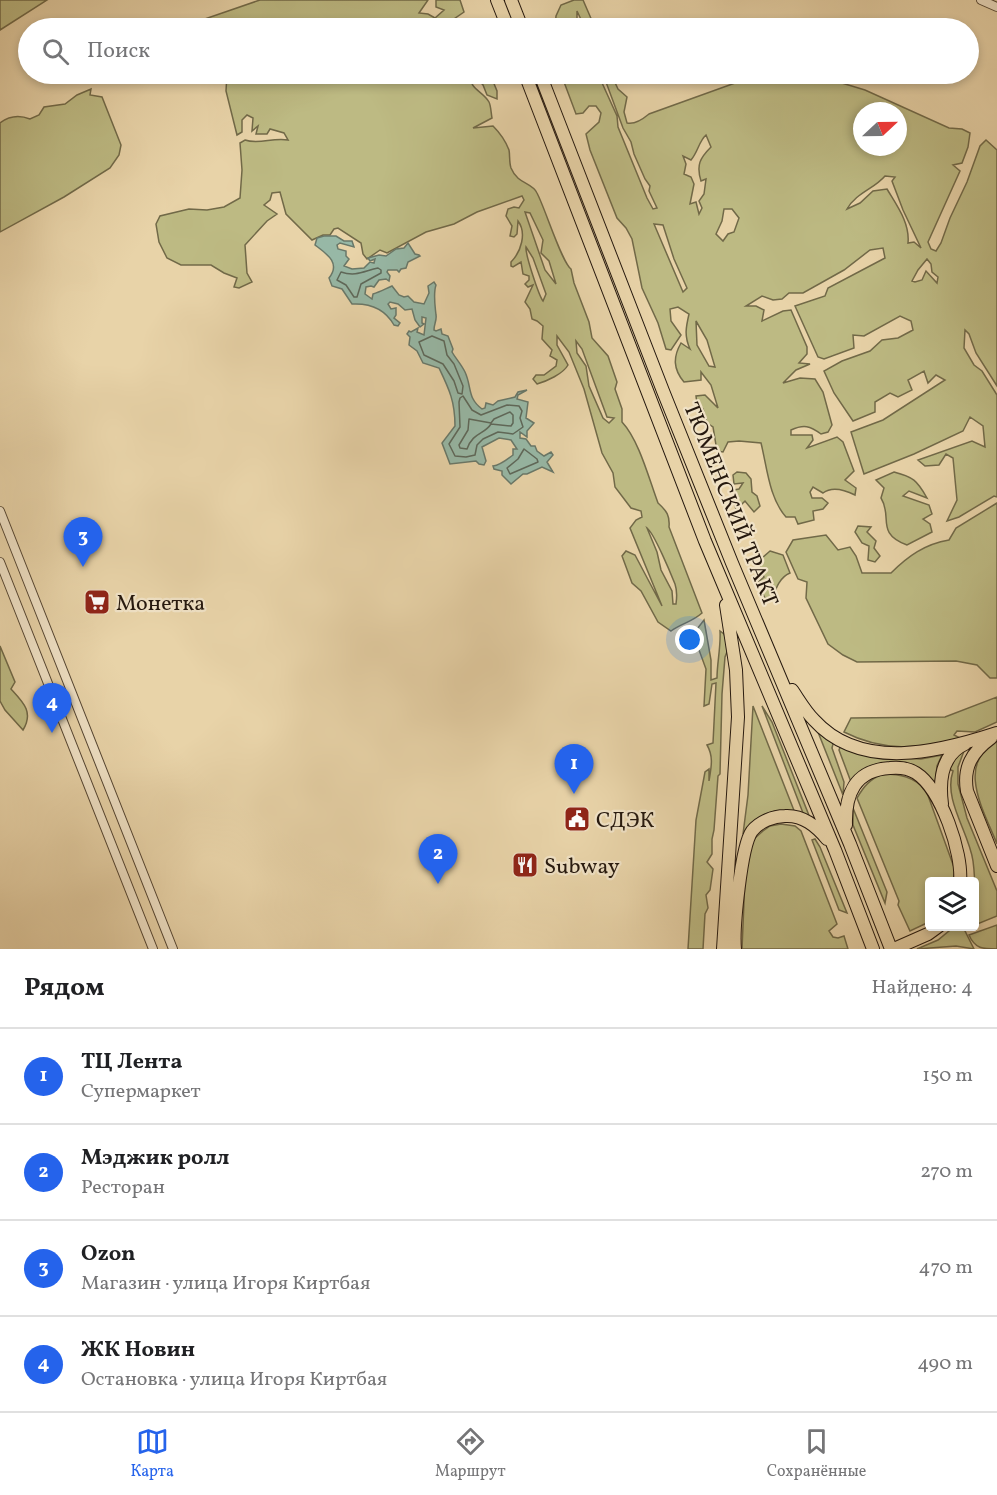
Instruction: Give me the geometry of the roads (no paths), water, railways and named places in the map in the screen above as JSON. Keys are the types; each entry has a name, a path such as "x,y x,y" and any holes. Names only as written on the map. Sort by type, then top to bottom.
{"main road":[{"path":"497,0 504,18"},
{"path":"511,0 518,18"},
{"name":"ТЮМЕНСКИЙ ТРАКТ","path":"529,84 705,541 835,850 873,949"},
{"name":"ТЮМЕНСКИЙ ТРАКТ","path":"544,84 671,412 893,949"},
{"path":"705,541 724,597 732,631 738,696 723,949"},
{"path":"773,658 814,720 844,742 878,753 904,754 975,740 997,733"},
{"path":"997,733 980,746 971,757 966,772 967,791 997,866"},
{"path":"943,811 941,779 944,765 959,747 975,740"},
{"path":"850,844 846,825 847,800 853,787 869,772 881,768 910,770 918,774 936,796 958,857 960,877"},
{"path":"735,949 743,853 753,830 762,822 773,818 783,816 802,818 820,831 835,850"},
{"path":"893,949 933,931"}],"street":[{"path":"981,0 997,6"},
{"path":"0,511 173,949"},
{"path":"0,562 153,949"}],"water":[{"path":"336,236 344,241 352,241 354,247 340,243 337,245 338,249 346,251 349,259 344,266 352,269 364,268 370,262 374,263 375,259 370,261 368,258 386,256 396,249 404,248 408,243 415,254 420,256 408,262 406,268 399,272 388,270 389,281 379,280 374,287 366,287 365,294 372,299 373,294 392,286 399,295 408,296 414,302 424,304 429,293 428,286 434,282 436,285 434,296 436,317 434,330 441,329 442,334 448,336 452,352 467,377 474,401 482,409 485,408 486,403 493,405 498,401 515,397 518,392 527,390 518,395 517,399 528,402 526,418 534,423 527,431 527,437 520,432 520,438 526,439 544,456 551,452 553,455 547,462 553,472 542,467 523,474 511,484 502,475 502,471 494,469 493,466 499,465 513,455 513,449 517,449 511,440 499,438 482,447 486,461 484,465 476,461 450,464 442,443 455,426 451,396 439,368 423,363 417,351 409,345 410,337 407,334 418,328 417,332 424,335 426,318 422,317 424,324 420,327 412,309 405,310 398,304 390,302 388,304 391,309 396,308 394,318 400,323 398,326 376,308 352,304 342,289 332,286 329,278 334,268 333,263 328,255 315,245 317,238"}],"place":[{"name":"Ozon","path":"83,567"},
{"name":"Монетка","path":"97,602"},
{"name":"ЖК Новин","path":"52,733"},
{"name":"ТЦ Лента","path":"574,794"},
{"name":"СДЭК","path":"577,819"},
{"name":"Subway","path":"525,865"},
{"name":"Мэджик ролл","path":"438,884"}]}
